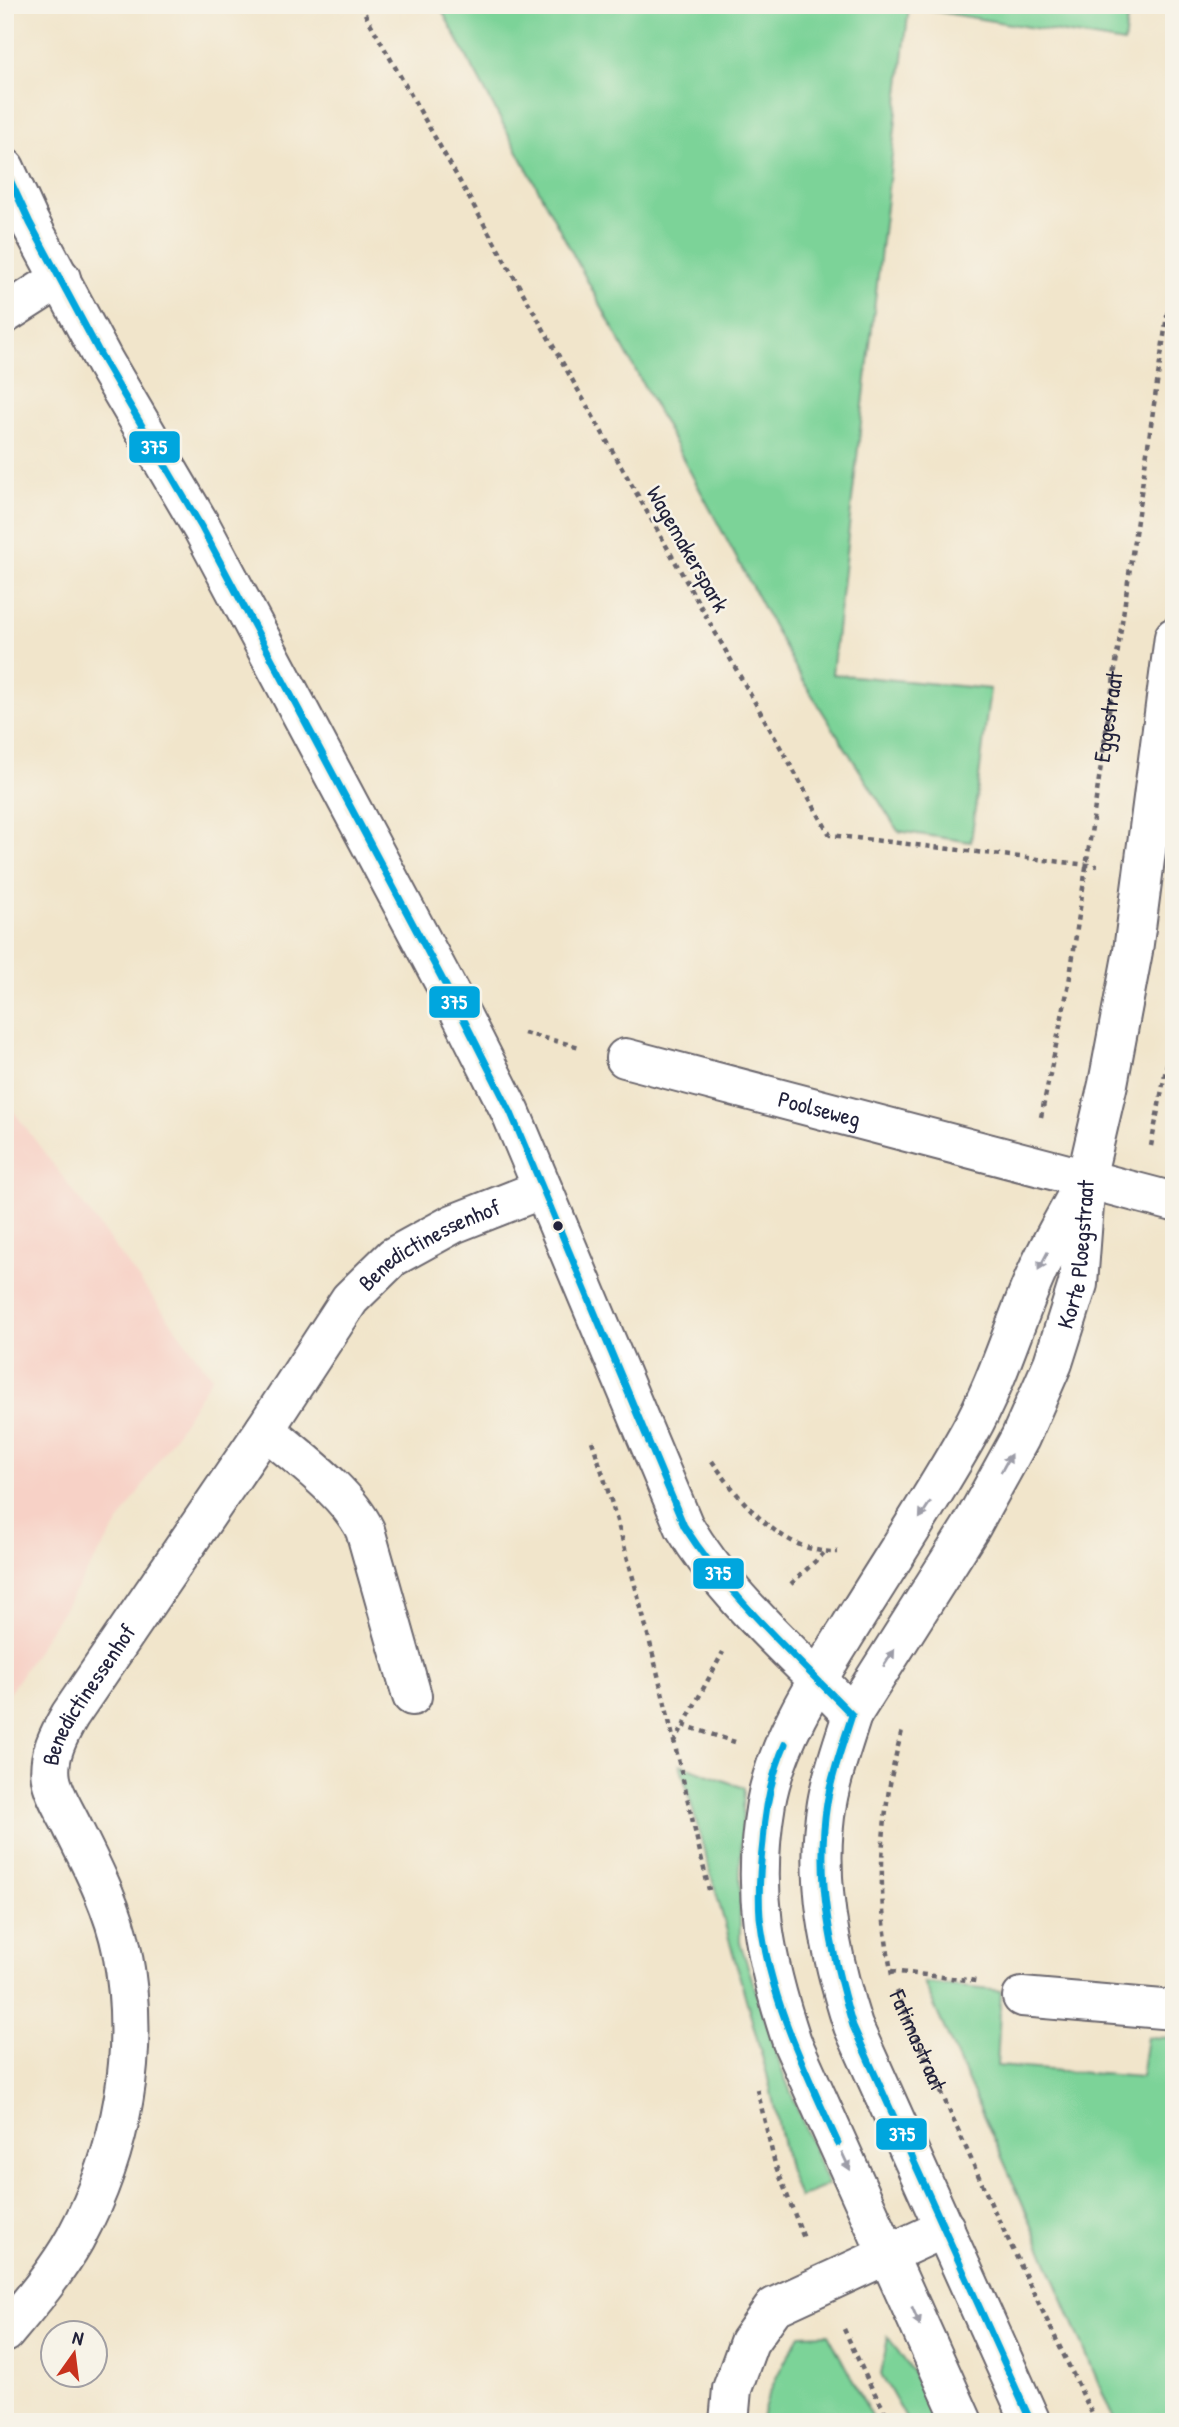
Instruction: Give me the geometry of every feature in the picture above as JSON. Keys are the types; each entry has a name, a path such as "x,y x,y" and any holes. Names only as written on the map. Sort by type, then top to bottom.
{"street":[{"path":"5,168 30,223 105,363 202,528 511,1113 684,1527 709,1566 852,1715"},
{"path":"5,314 61,278"},
{"path":"1086,1179 1108,1084 1133,951 1174,637"},
{"name":"Poolseweg","path":"625,1058 1158,1198"},
{"name":"Korte Ploegstraat","path":"889,2253 792,2042 767,1957 759,1881 766,1803 779,1757 818,1679 933,1498 981,1413 1037,1272 1086,1179"},
{"name":"Korte Ploegstraat","path":"945,2228 853,2026 831,1949 824,1888 824,1828 832,1776 852,1715 971,1527 1020,1438 1053,1363 1078,1284 1086,1179"},
{"name":"Benedictinessenhof","path":"5,2333 43,2288 75,2239 104,2175 124,2108 130,2063 129,2018 122,1950 99,1881 51,1782 50,1760 58,1736 70,1714 351,1299 393,1257 453,1224 542,1189"},
{"path":"265,1429 345,1500 358,1515 365,1530 412,1696"},
{"path":"1022,1997 1174,2010"},
{"path":"729,2422 732,2389 749,2342 774,2307 945,2228 1031,2422"},
{"path":"889,2253 963,2422"}],"path":[{"name":"Wagemakerspark","path":"360,5 830,835 1143,873"},
{"name":"Eggestraat","path":"1031,1164 1069,983 1174,268"},
{"path":"1158,1198 1174,1028"},
{"path":"524,1043 518,1032 625,1058"},
{"path":"706,1451 732,1488 764,1523 792,1541 824,1553 844,1552 879,1581"},
{"name":"Fatimastraat","path":"906,1720 887,1794 883,1848 884,1916 896,1990 992,2206 1096,2422"},
{"path":"891,1971 999,1984 1022,1997"}],"shaded area":[{"path":"5,1100 212,1377 5,1700"}],"green space":[{"path":"439,5 1129,5 1124,43 909,7 832,674 990,689 971,842 898,831 800,676"},
{"path":"680,1764 744,1788 740,1942 781,2068 828,2185 799,2198 788,2168 767,2074"},
{"path":"924,1983 1001,1991 997,2066 1141,2077 1147,2037 1174,2038 1174,2422 1115,2422 1021,2200"},
{"path":"828,2334 875,2422 761,2422 772,2388 800,2335"},
{"path":"888,2337 912,2371 935,2422 908,2422 881,2374"}],"transit line":[{"name":"375","path":"5,169 30,223 105,363 202,528 511,1113 684,1526 742,1601 852,1715 832,1781 824,1831 824,1888 838,1971 853,2026 1031,2422"},
{"name":"375","path":"785,1744 772,1780 765,1817 760,1917 771,1976 780,2005 801,2061 838,2143"}]}
